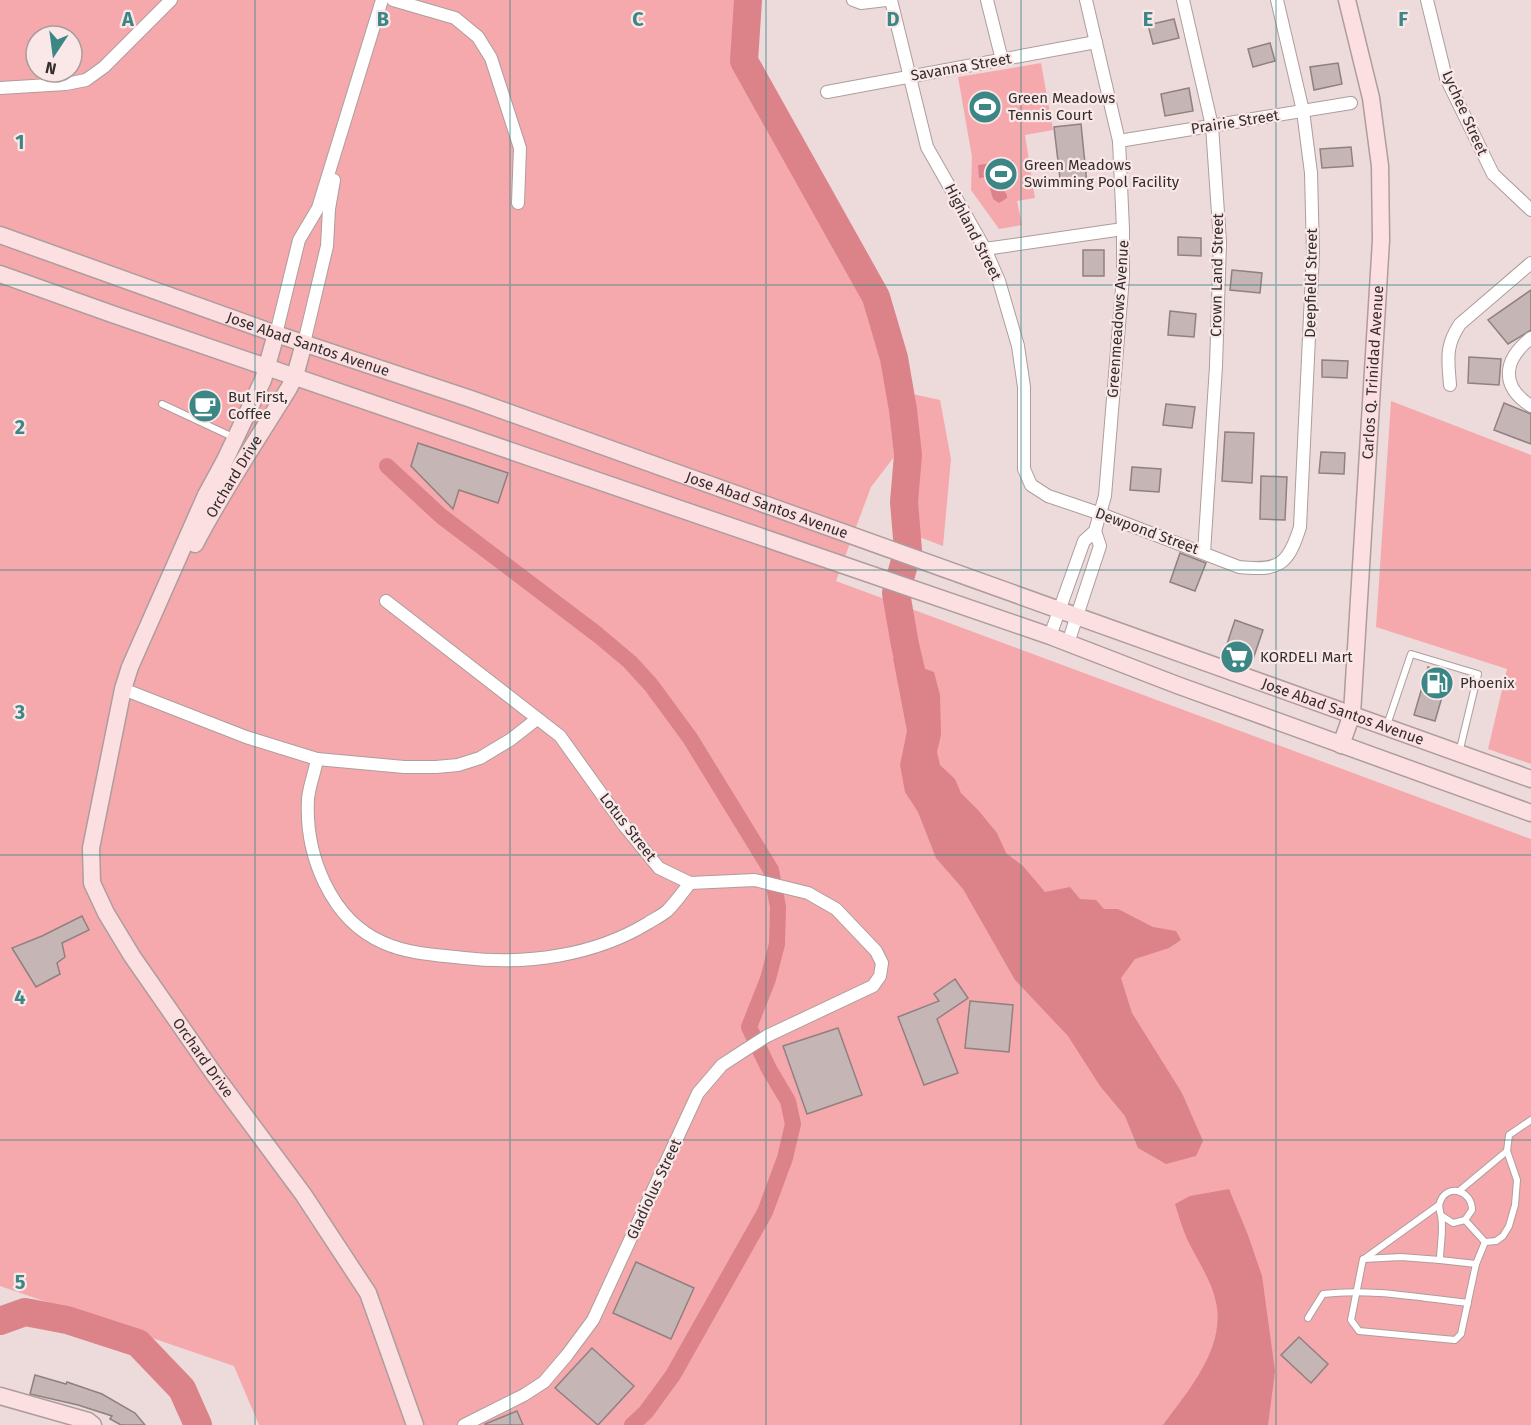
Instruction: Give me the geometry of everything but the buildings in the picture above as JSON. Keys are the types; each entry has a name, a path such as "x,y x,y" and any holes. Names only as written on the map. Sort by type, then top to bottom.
{"main road":[{"name":"Carlos Q. Trinidad Avenue","path":"1341,745 1352,714 1381,240 1380,166 1371,98 1347,0"},
{"name":"Jose Abad Santos Avenue","path":"0,235 276,334 471,399 1531,779"},
{"name":"Jose Abad Santos Avenue","path":"0,274 1050,636 1531,813"},
{"name":"Orchard Drive","path":"276,334 264,380 206,495 130,667 123,689 91,848 92,884 106,913 132,956 214,1074 303,1194 368,1293 415,1425"},
{"name":"Orchard Drive","path":"130,667 218,500 245,460 295,376 304,343"},
{"path":"0,1396 88,1421 93,1425"}],"street":[{"path":"0,88 66,84 87,80 104,67 171,0"},
{"name":"Orchard Drive","path":"276,334 299,240 318,208 382,0"},
{"path":"393,0 455,18 478,36 491,58 520,148 518,203"},
{"path":"853,0 861,3 886,0"},
{"name":"Highland Street","path":"891,0 927,147 985,249 999,281 1018,346 1024,387 1024,469"},
{"path":"987,0 1002,60"},
{"name":"Greenmeadows Avenue","path":"1050,636 1084,541 1095,531 1105,496 1121,300 1123,228 1119,141 1086,0"},
{"name":"Crown Land Street","path":"1183,0 1212,126 1220,242 1216,366 1204,553"},
{"name":"Deepfield Street","path":"1277,0 1302,111 1311,173 1313,254 1300,527 1293,549 1282,563"},
{"name":"Lychee Street","path":"1427,0 1446,78 1493,174 1531,210"},
{"name":"Savanna Street","path":"826,92 1096,42"},
{"name":"Prairie Street","path":"1119,141 1351,103"},
{"name":"Orchard Drive","path":"304,343 327,246 329,209 341,138"},
{"path":"985,249 1123,228"},
{"path":"1450,385 1447,350 1451,336 1460,324 1531,263"},
{"path":"1531,338 1513,357 1510,371 1510,386 1518,398 1531,406"},
{"name":"Dewpond Street","path":"1024,469 1031,485 1048,496 1239,567 1262,569 1282,563"},
{"name":"Greenmeadows Avenue","path":"1068,643 1100,546 1095,531"},
{"name":"Lotus Street","path":"386,601 560,736 623,824 659,868 690,883 755,880 807,893 836,909 876,951 882,963 880,976 873,986"},
{"path":"123,689 246,737 317,759 404,767 458,765 480,758 510,740 537,719"},
{"path":"317,759 308,798 311,838 318,867 326,889 339,909 382,943 412,952 488,961 539,958 582,951 628,935 666,912 690,883"},
{"name":"Gladiolus Street","path":"464,1425 524,1395 544,1382 593,1320 698,1093 722,1065 767,1036 873,986"}],"lane":[{"path":"162,404 236,438"},
{"path":"1387,727 1411,654 1478,674 1459,753"},
{"path":"1485,1242 1496,1241 1503,1236 1509,1226 1515,1205 1517,1180 1507,1151 1509,1135 1531,1120"},
{"path":"1459,1191 1507,1151"},
{"path":"1442,1216 1453,1223 1466,1220 1472,1210 1472,1205 1465,1193 1459,1191 1447,1193 1439,1205 1363,1259 1351,1320 1359,1331 1455,1340 1461,1334 1476,1264 1485,1242"},
{"path":"1439,1205 1442,1216 1440,1260"},
{"path":"1466,1220 1485,1242"},
{"path":"1363,1259 1401,1257 1476,1264"},
{"path":"1308,1318 1323,1294 1357,1292 1468,1303"}],"shaded area":[{"path":"0,0 734,0 737,65 866,306 887,384 894,457 871,487 836,581 1531,839 1531,1425 259,1425 234,1366 0,1286"},
{"path":"1041,63 1053,130 1025,135 1035,198 1017,201 1022,225 999,229 971,190 972,157 958,77"},
{"path":"1013,160 1015,172 1008,173 1010,182 1006,182 1002,188 1007,198 999,203 993,199 987,177 979,178 978,165"},
{"path":"908,393 940,400 951,459 943,546 914,535"},
{"path":"1391,401 1531,455 1531,764 1488,749 1507,669 1376,627"},
{"path":"893,658 934,672 940,695 941,735 937,752 940,765 955,779 961,793 997,833 1006,853 1023,866 1045,892 1070,887 1080,899 1096,900 1104,909 1118,909 1153,927 1176,931 1181,940 1169,948 1135,959 1121,978 1132,1013 1182,1093 1203,1141 1196,1156 1166,1164 1138,1148 1125,1116 1100,1086 1068,1036 1015,980 963,889 936,858 918,812 905,792 900,765 907,731"},
{"path":"1229,1189 1262,1276 1275,1371 1268,1425 1163,1425 1203,1368 1215,1336 1218,1319 1211,1285 1187,1239 1175,1204 1190,1196"}],"waterway":[{"path":"748,0 744,61 876,297 894,358 908,455 904,502 908,550 896,593 918,700"},
{"path":"387,466 441,516 598,635 630,662 651,685 690,738 771,870 778,907 777,944 768,979 749,1027 769,1069 788,1101 793,1124 785,1158 765,1212 673,1375 646,1412 632,1425"},
{"path":"0,1321 25,1312 67,1320 138,1343 182,1389 198,1425"}],"place":[{"name":"Green Meadows Tennis Court","path":"985,107"},
{"name":"Green Meadows Swimming Pool Facility","path":"1001,174"},
{"name":"But First, Coffee","path":"205,406"},
{"name":"KORDELI Mart","path":"1237,657"},
{"name":"Phoenix","path":"1437,683"}]}
